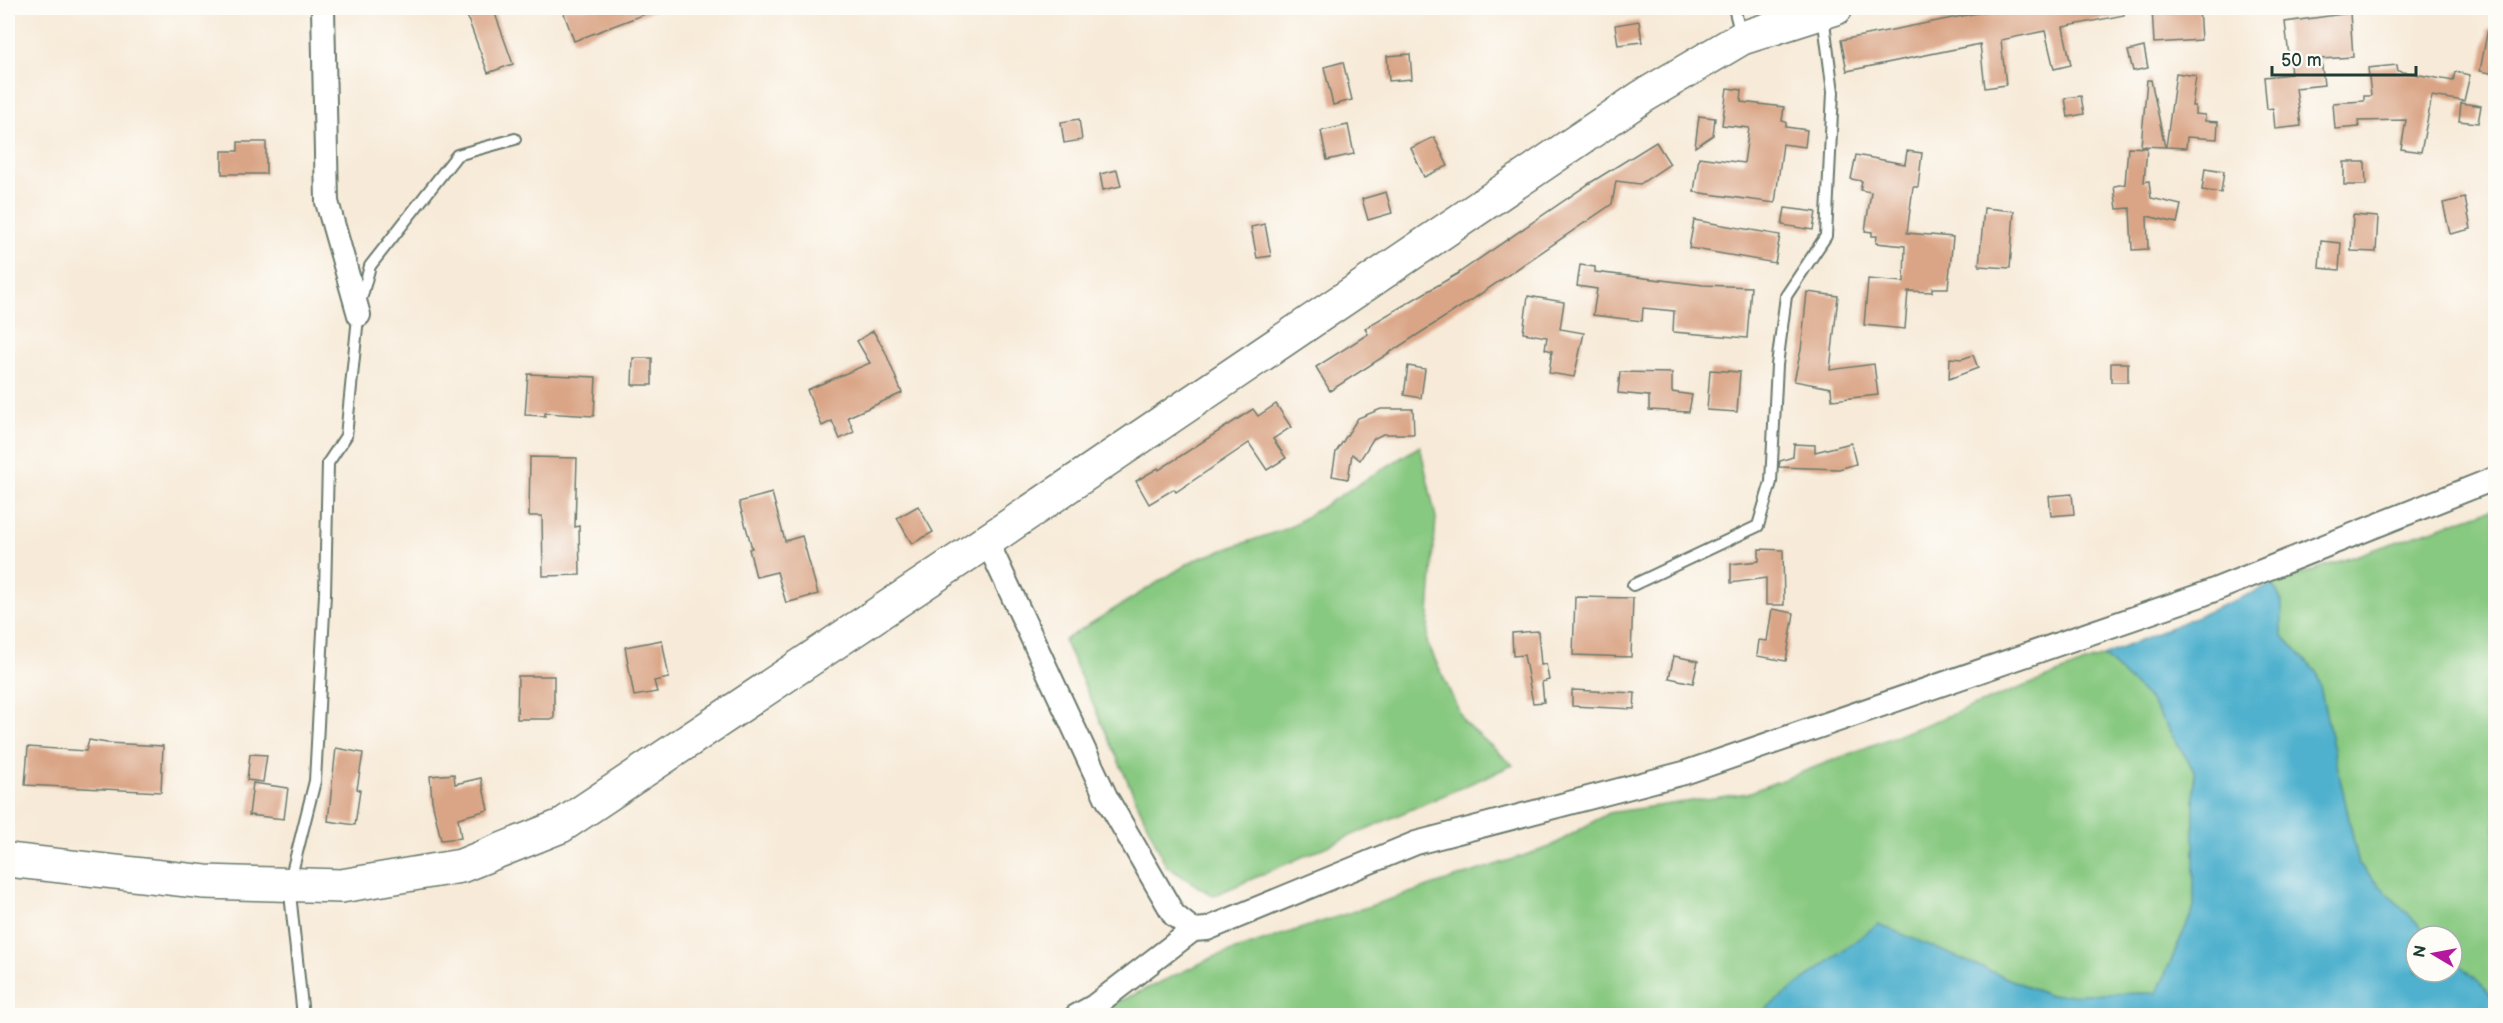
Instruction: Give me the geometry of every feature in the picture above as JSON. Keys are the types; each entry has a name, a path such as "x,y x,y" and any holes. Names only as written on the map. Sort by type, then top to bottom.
{"main road":[{"path":"8,860 205,882 341,886 461,866 561,826 987,541 1642,97 1742,38 1830,10"}],"street":[{"path":"323,8 327,202 359,315"},
{"path":"1076,1016 1094,1006 1193,930 1207,928 1416,843 1683,773 2204,594 2496,478"},
{"path":"987,541 1106,796 1174,915 1193,930"}],"lane":[{"path":"1734,8 1742,38"},
{"path":"1633,585 1758,526 1771,482 1777,365 1786,296 1826,236 1833,92 1830,10"},
{"path":"303,1016 289,884 315,781 325,594 328,463 346,436 359,315 370,267 457,155 515,139"}],"green space":[{"path":"1420,446 1436,518 1427,642 1464,722 1513,765 1213,896 1166,866 1064,640 1194,560 1288,528"},
{"path":"2495,508 2495,1004 2491,995 2464,969 2464,924 2418,924 2359,865 2317,673 2282,635 2282,602 2273,584"},
{"path":"2103,656 2150,700 2194,770 2194,908 2157,993 2047,995 1878,924 1758,1015 1099,1016 1118,1002 1214,957 1550,847 1608,813 1748,793"}],"water":[{"path":"2273,584 2282,602 2282,635 2317,673 2359,865 2418,924 2404,924 2404,984 2464,984 2464,968 2486,990 2494,1006 2495,1015 1758,1015 1878,924 2047,995 2157,993 2194,908 2194,770 2150,700 2103,656"}],"building":[{"path":"464,8 493,8 513,64 488,73"},
{"path":"562,8 658,8 658,9 574,41"},
{"path":"2003,8 2124,8 2124,15 2063,27 2071,65 2054,69 2045,31 2001,40 2006,85 1985,88 1980,44 1847,71 1841,40"},
{"path":"2152,8 2199,8 2201,40 2154,43"},
{"path":"2350,13 2353,57 2321,59 2324,85 2296,88 2301,126 2275,129 2273,108 2267,109 2264,77 2291,74 2285,22"},
{"path":"1639,21 1642,42 1618,45 1615,25"},
{"path":"2488,28 2496,28 2496,74 2480,71"},
{"path":"2144,47 2148,68 2133,71 2128,51"},
{"path":"1410,54 1412,79 1389,81 1387,56"},
{"path":"1343,62 1352,100 1333,105 1324,67"},
{"path":"2397,65 2398,71 2453,81 2455,72 2470,75 2464,101 2432,96 2421,152 2401,149 2406,120 2358,121 2359,127 2335,129 2333,103 2364,101 2364,96 2371,96 2368,68"},
{"path":"2176,73 2196,76 2192,106 2195,106 2195,114 2205,115 2205,121 2218,122 2217,139 2187,137 2186,148 2166,147"},
{"path":"2147,80 2151,80 2165,147 2141,146"},
{"path":"1727,88 1742,90 1741,102 1784,107 1782,121 1786,122 1786,127 1807,130 1805,147 1783,144 1775,203 1694,192 1699,157 1744,163 1749,128 1722,125"},
{"path":"2081,96 2084,114 2068,117 2065,98"},
{"path":"2461,103 2481,106 2478,123 2459,121"},
{"path":"1699,116 1715,118 1713,135 1695,147"},
{"path":"1079,119 1082,140 1064,143 1061,122"},
{"path":"1348,125 1354,154 1327,160 1321,131"},
{"path":"1434,137 1448,166 1424,177 1411,148"},
{"path":"238,142 266,142 266,174 222,174 222,151 238,151"},
{"path":"1656,142 1670,164 1640,184 1616,181 1612,204 1473,299 1330,391 1316,367 1368,334 1365,328 1457,274 1590,183"},
{"path":"2128,147 2147,148 2144,182 2149,181 2151,198 2181,205 2177,223 2147,216 2148,249 2132,250 2130,208 2117,209 2114,186 2125,184"},
{"path":"1907,151 1922,153 1918,187 1913,187 1907,233 1953,237 1948,288 1932,288 1932,292 1908,291 1905,329 1864,325 1868,279 1904,282 1905,246 1876,243 1877,236 1872,236 1872,232 1865,231 1871,192 1860,190 1862,181 1851,179 1856,155 1905,164"},
{"path":"2344,162 2365,162 2366,185 2344,185"},
{"path":"2205,168 2224,171 2221,193 2202,190"},
{"path":"1117,170 1121,186 1103,190 1100,174"},
{"path":"1386,192 1392,213 1368,220 1362,199"},
{"path":"2465,198 2471,229 2450,234 2443,203"},
{"path":"1785,208 1816,212 1813,230 1782,225"},
{"path":"1984,208 2014,211 2010,268 1979,266"},
{"path":"2353,215 2378,217 2376,252 2351,251"},
{"path":"1694,220 1780,235 1775,263 1689,248"},
{"path":"1265,224 1271,256 1257,258 1251,227"},
{"path":"2321,241 2341,243 2339,270 2319,268"},
{"path":"1580,265 1595,267 1595,272 1703,285 1751,287 1747,338 1673,332 1674,311 1643,308 1642,321 1593,315 1597,289 1577,286"},
{"path":"1807,292 1838,296 1830,370 1874,364 1878,395 1832,400 1831,388 1794,381 1801,350"},
{"path":"1528,296 1564,302 1560,329 1584,333 1574,377 1549,373 1552,351 1545,349 1547,337 1523,333"},
{"path":"873,331 885,351 902,393 848,417 854,432 840,439 832,421 822,426 807,390 870,363 857,341"},
{"path":"1973,355 1978,368 1949,379 1950,358 1962,359"},
{"path":"633,358 652,358 652,385 632,385"},
{"path":"2111,363 2128,363 2128,382 2111,382"},
{"path":"1408,366 1425,369 1421,398 1404,395"},
{"path":"1710,370 1740,372 1737,412 1707,410"},
{"path":"1620,372 1672,373 1672,392 1692,395 1689,412 1649,410 1649,396 1618,393"},
{"path":"528,374 596,377 594,416 545,413 545,416 525,415"},
{"path":"1276,404 1291,427 1273,439 1286,458 1267,470 1249,443 1176,492 1174,489 1149,504 1136,481 1158,468 1159,470 1253,409 1258,416"},
{"path":"1381,409 1413,409 1414,434 1383,434 1373,439 1360,460 1352,454 1348,479 1332,476 1336,452 1358,418"},
{"path":"1851,443 1856,464 1839,469 1779,467 1780,461 1793,457 1794,444 1815,445 1815,452"},
{"path":"530,457 577,458 575,527 579,526 580,575 543,576 542,516 529,516"},
{"path":"772,493 785,541 802,536 818,594 786,603 777,572 756,577 749,549 752,548 739,502"},
{"path":"2072,494 2074,514 2051,516 2049,496"},
{"path":"918,506 933,532 912,544 897,518"},
{"path":"1759,549 1783,550 1784,605 1766,605 1766,578 1731,583 1731,564 1759,561"},
{"path":"1575,597 1633,598 1631,657 1573,655"},
{"path":"1772,609 1794,613 1786,661 1757,656 1759,640 1767,641"},
{"path":"1538,631 1541,665 1546,664 1549,680 1542,682 1544,702 1533,703 1524,655 1513,656 1512,633"},
{"path":"662,640 669,678 654,681 657,692 634,696 625,647"},
{"path":"1674,656 1698,661 1693,683 1669,678"},
{"path":"518,676 554,676 554,719 517,719"},
{"path":"1572,690 1635,693 1634,709 1572,706"},
{"path":"89,740 163,746 161,792 25,785 28,747 86,751"},
{"path":"336,748 363,753 357,789 360,790 355,825 328,821"},
{"path":"250,754 267,755 263,782 247,780"},
{"path":"454,774 455,784 481,778 488,810 458,818 461,838 441,840 432,801 430,776"},
{"path":"253,783 288,788 284,819 249,815"}]}
